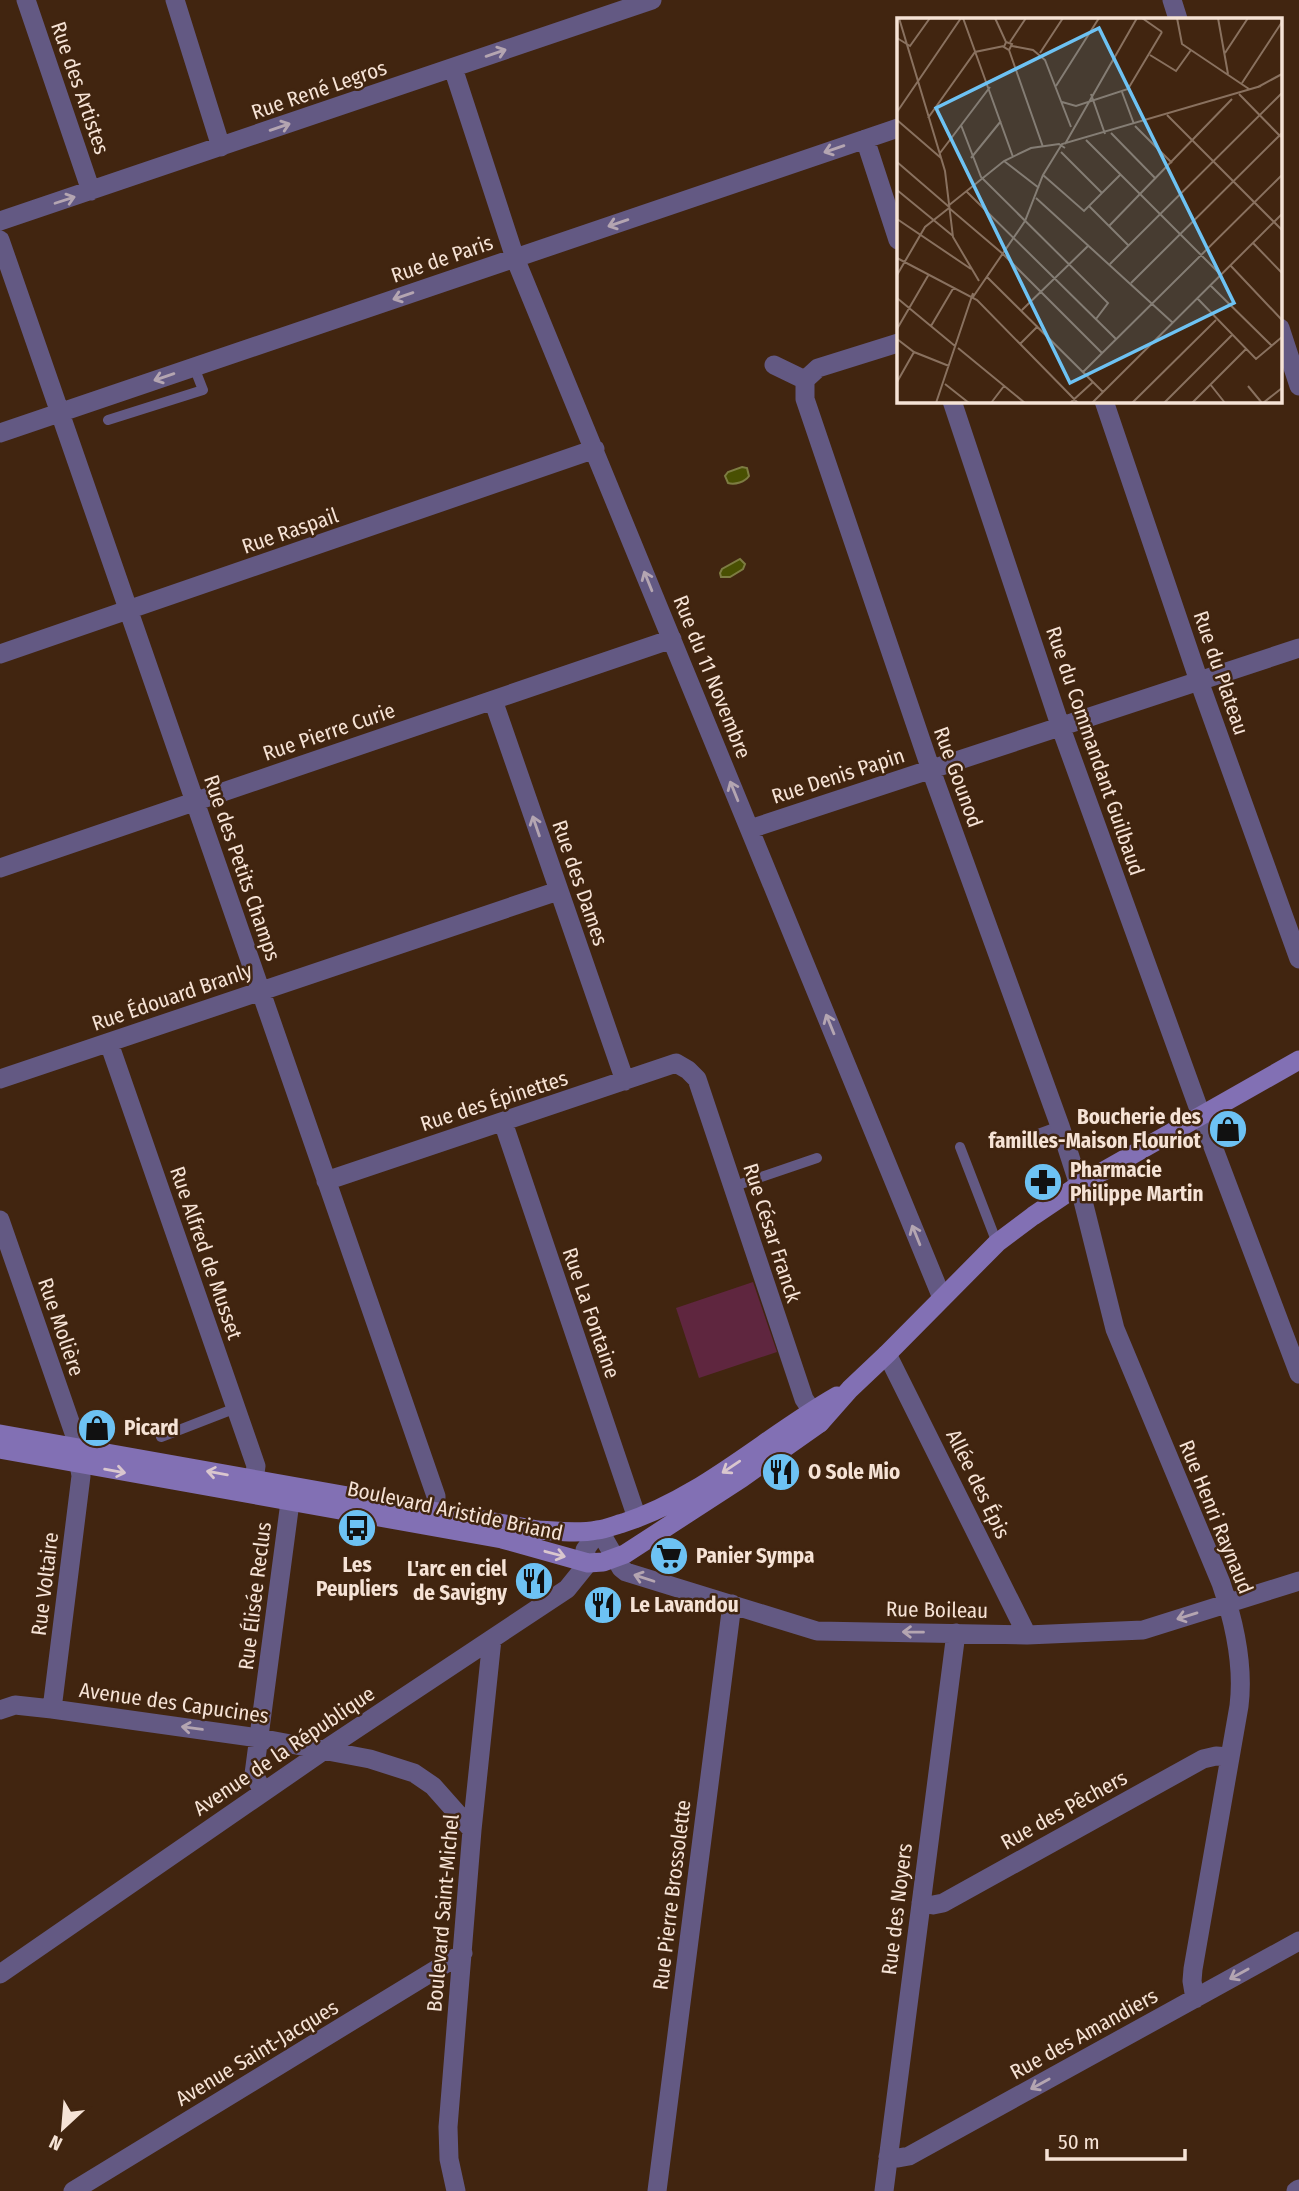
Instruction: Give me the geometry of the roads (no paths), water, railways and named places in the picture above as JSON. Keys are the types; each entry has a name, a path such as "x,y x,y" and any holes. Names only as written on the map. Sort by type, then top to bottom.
{"main road":[{"name":"Boulevard Aristide Briand","path":"0,1449 254,1479 351,1513 502,1539 588,1563 603,1562 643,1543 731,1485 850,1389 997,1243 1079,1185 1299,1060"},
{"name":"Boulevard Aristide Briand","path":"0,1434 78,1457 291,1494 436,1511 538,1530 568,1532 599,1530 666,1507 815,1417"},
{"path":"351,1513 382,1511 429,1518 434,1516 436,1511"}],"street":[{"name":"Rue des Artistes","path":"26,0 91,191"},
{"path":"175,0 221,147"},
{"name":"Rue René Legros","path":"0,221 652,0"},
{"path":"1172,0 1178,18"},
{"name":"Rue du 11 Novembre","path":"453,68 515,258 942,1298"},
{"name":"Rue de Paris","path":"0,433 897,128"},
{"path":"865,139 897,237"},
{"name":"Rue des Petits Champs","path":"0,240 436,1496 436,1511"},
{"path":"1282,334 1299,386"},
{"path":"774,365 805,380 818,368 897,343"},
{"name":"Rue Gounod","path":"805,380 805,399 931,770 1079,1185"},
{"name":"Rue du Commandant Guilbaud","path":"952,402 1061,728 1200,1115 1299,1374"},
{"name":"Rue du Plateau","path":"1104,402 1199,681 1299,959"},
{"name":"Rue Raspail","path":"0,654 594,449"},
{"name":"Rue Pierre Curie","path":"0,868 672,639"},
{"name":"Rue Denis Papin","path":"750,829 1299,648"},
{"name":"Rue des Dames","path":"493,700 625,1081"},
{"name":"Rue Édouard Branly","path":"0,1079 558,891"},
{"name":"Rue Alfred de Musset","path":"109,1043 256,1466 254,1479"},
{"name":"Rue des Épinettes","path":"326,1181 676,1063"},
{"name":"Rue César Franck","path":"676,1063 697,1079 804,1399 815,1417"},
{"name":"Rue La Fontaine","path":"503,1122 637,1518"},
{"name":"Rue Henri Raynaud","path":"1079,1185 1115,1329 1228,1604 1241,1688 1193,1969 1195,1999"},
{"name":"Rue Molière","path":"0,1220 75,1436 78,1457"},
{"name":"Allée des Épis","path":"887,1354 1027,1635"},
{"name":"Rue Voltaire","path":"52,1709 81,1476 78,1457"},
{"name":"Rue Élisée Reclus","path":"263,1792 254,1774 291,1494"},
{"path":"588,1563 585,1550 599,1530"},
{"name":"Rue Boileau","path":"599,1530 626,1572 817,1631 1027,1635 1143,1630 1299,1581"},
{"name":"Avenue de la République","path":"0,1974 326,1749 567,1589 588,1563"},
{"name":"Rue Pierre Brossolette","path":"657,2191 732,1604"},
{"name":"Rue des Noyers","path":"884,2191 956,1633"},
{"name":"Boulevard Saint-Michel","path":"456,2191 449,2159 448,2127 472,1830 492,1639"},
{"name":"Avenue des Capucines","path":"0,1710 15,1705 52,1709 259,1738 392,1764 414,1773 433,1786 472,1830"},
{"name":"Rue des Pêchers","path":"921,1903 943,1903 1203,1759 1229,1757"},
{"name":"Rue des Amandiers","path":"888,2157 909,2156 1299,1941"},
{"name":"Avenue Saint-Jacques","path":"73,2191 463,1953"}],"lane":[{"path":"108,421 203,390 194,367"},
{"path":"1008,1145 1060,1126"},
{"path":"960,1147 997,1243"},
{"path":"733,1187 817,1158"},
{"path":"161,1437 236,1408"}],"place":[{"name":"Boucherie des familles-Maison Flouriot","path":"1228,1129"},
{"name":"Pharmacie Philippe Martin","path":"1043,1182"},
{"name":"Picard","path":"97,1428"},
{"name":"O Sole Mio","path":"781,1472"},
{"name":"Les Peupliers","path":"357,1528"},
{"name":"Panier Sympa","path":"669,1556"},
{"name":"L'arc en ciel de Savigny","path":"534,1581"},
{"name":"Le Lavandou","path":"603,1605"}]}
